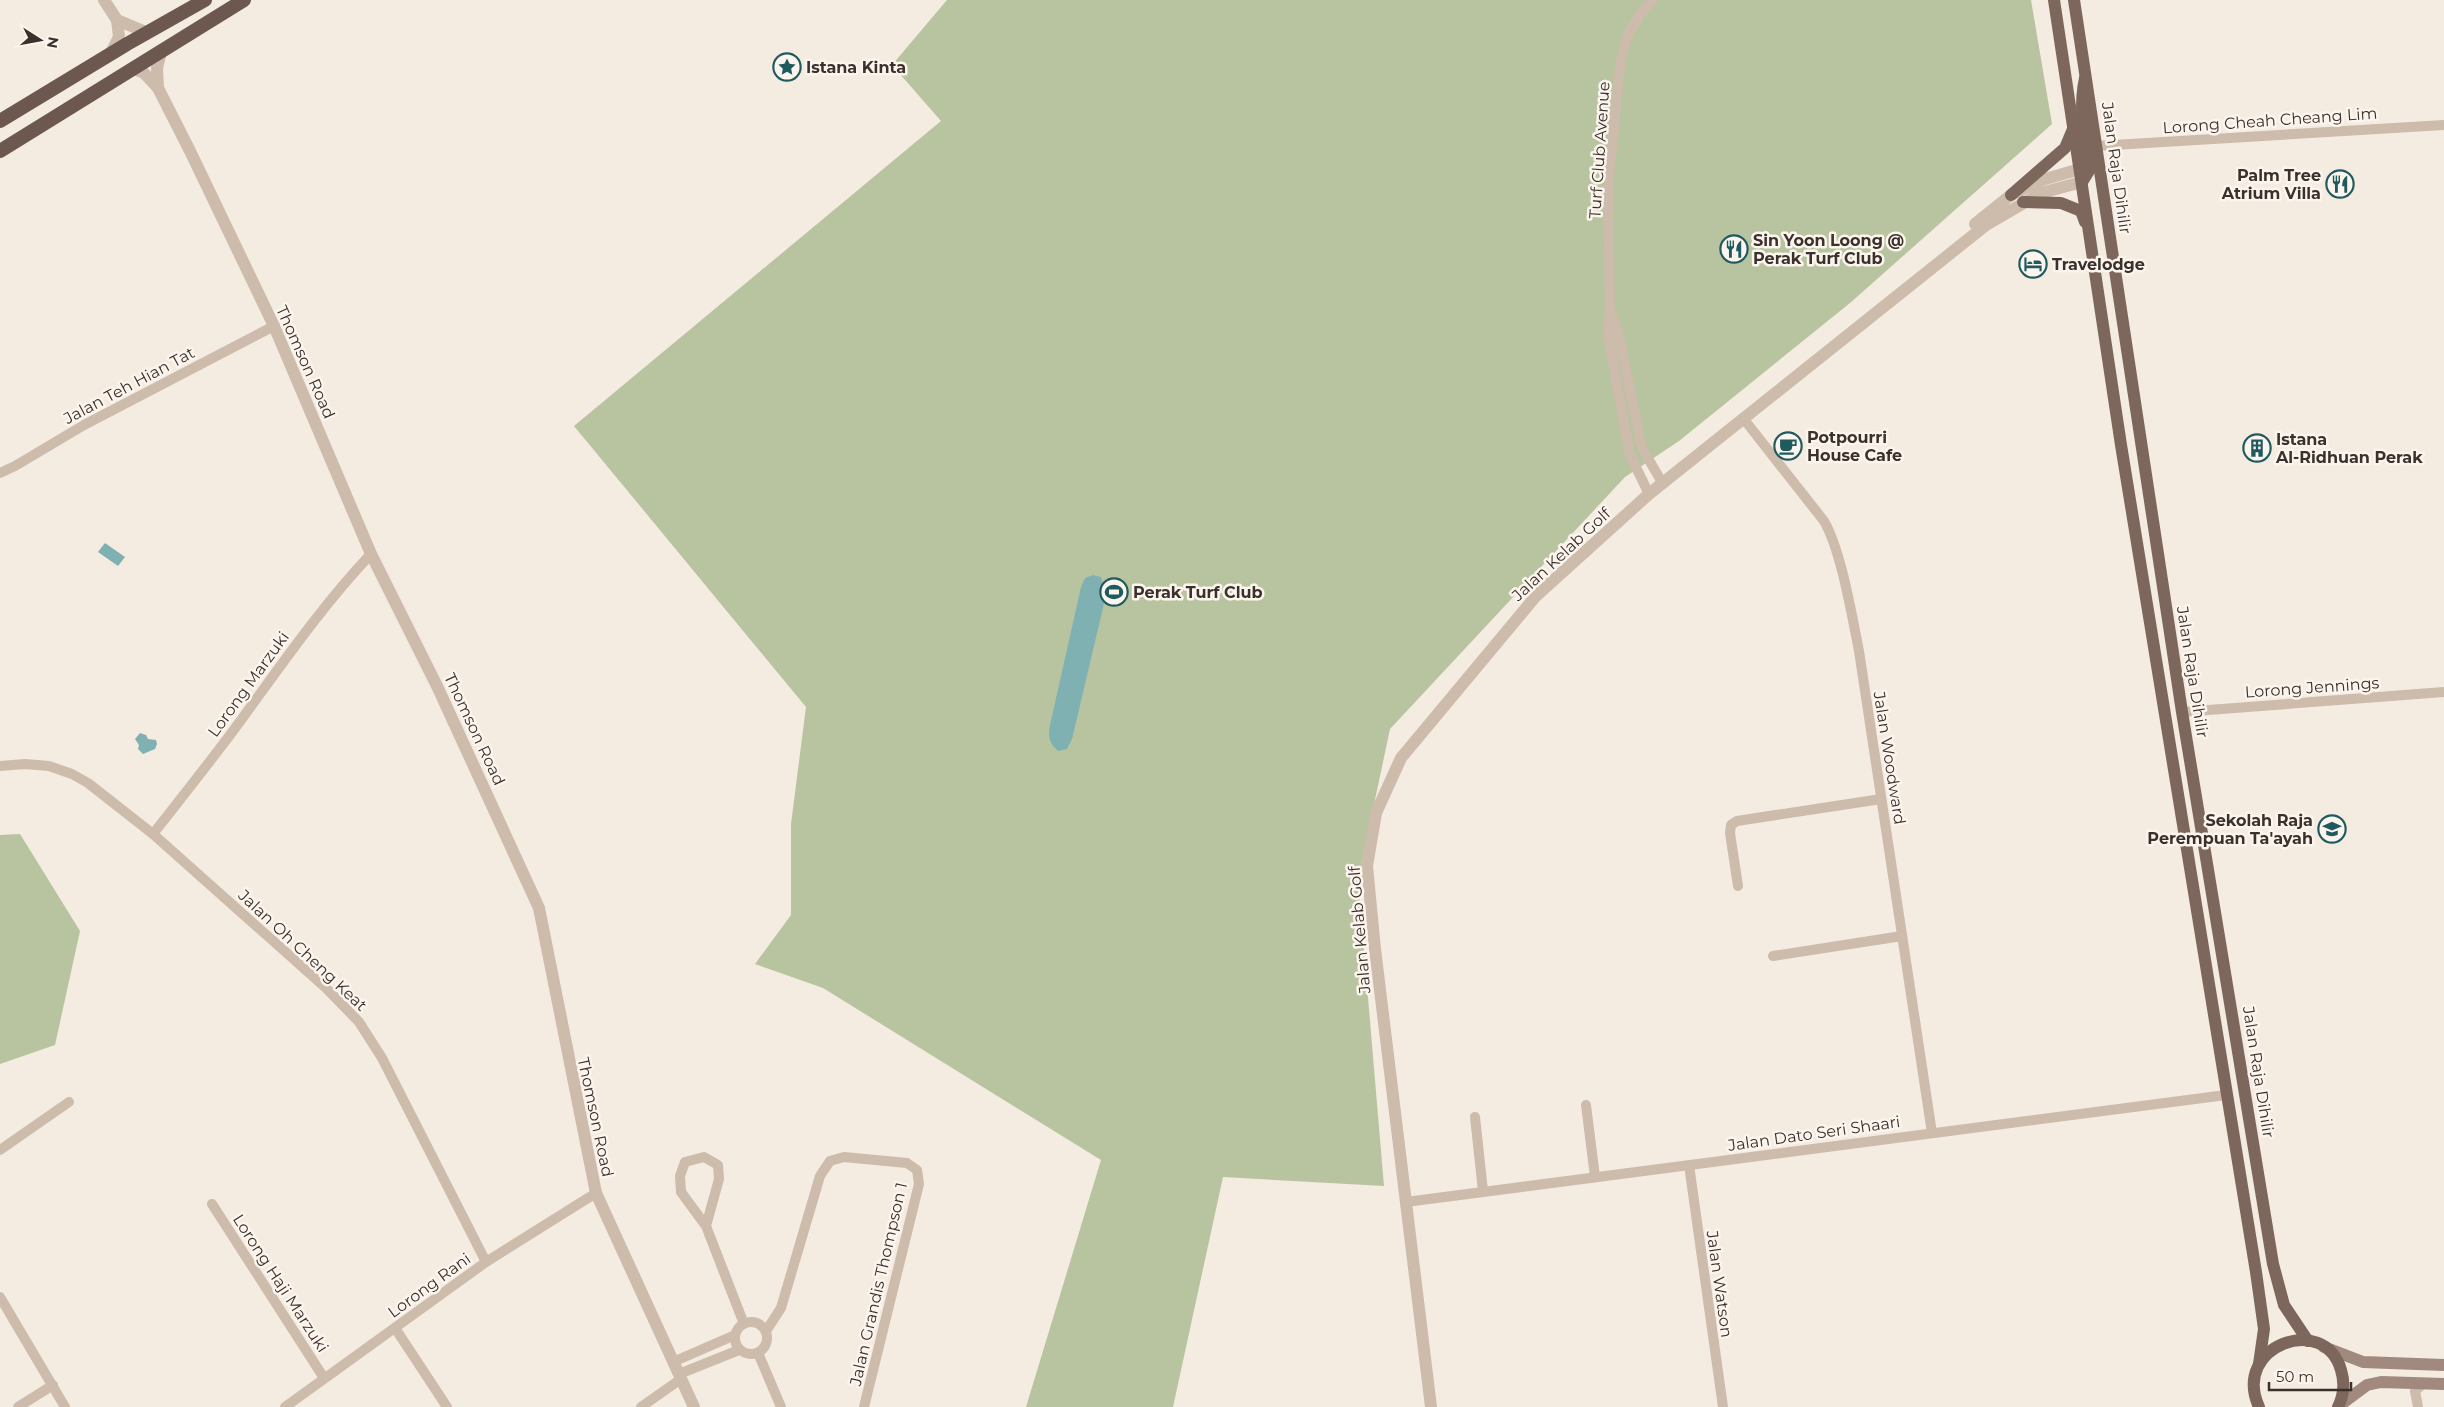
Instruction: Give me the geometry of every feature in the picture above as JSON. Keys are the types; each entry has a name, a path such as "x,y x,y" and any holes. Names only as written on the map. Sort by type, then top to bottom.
{"highway":[{"path":"0,122 111,53 205,0"},
{"path":"0,151 244,0"}],"main road":[{"path":"2054,0 2073,128 2083,175 2089,234 2264,1329 2259,1364"},
{"name":"Jalan Raja Dihilir","path":"2074,0 2182,712 2274,1264 2284,1305 2308,1341"},
{"path":"2083,175 2090,170 2080,99 2086,72"},
{"path":"2011,195 2065,148 2073,128"},
{"path":"2083,175 2096,188 2103,236 2112,246"},
{"path":"2023,202 2061,203 2081,211 2089,234"},
{"path":"2259,1407 2253,1389 2254,1376 2259,1364 2268,1352 2280,1344 2294,1340 2308,1341 2363,1362 2444,1365"},
{"path":"2324,1347 2334,1356 2344,1379 2344,1392 2339,1406"},
{"path":"2339,1406 2368,1385 2381,1382 2444,1384"}],"street":[{"path":"104,0 117,20 119,37 111,53"},
{"name":"Turf Club Avenue","path":"1650,494 1630,455 1608,335 1610,310 1608,188 1621,57 1629,34 1641,13 1653,0"},
{"path":"117,20 148,33"},
{"name":"Thomson Road","path":"158,88 157,68 161,52"},
{"name":"Thomson Road","path":"134,69 144,73 158,88 190,151 274,326 371,554 437,686 538,908 596,1193 694,1407"},
{"name":"Lorong Cheah Cheang Lim","path":"2097,146 2444,125"},
{"name":"Jalan Kelab Golf","path":"1743,418 1747,411 1755,404 2011,195 2042,180 2083,175"},
{"name":"Jalan Kelab Golf","path":"1431,1407 1367,866 1376,812 1401,758 1536,596 1650,494 1986,225 2023,202 2083,175"},
{"name":"Turf Club Avenue","path":"1610,310 1618,332 1642,448 1663,484"},
{"name":"Jalan Teh Hian Tat","path":"0,473 84,425 274,326"},
{"name":"Jalan Woodward","path":"1743,418 1830,532 1857,641 1932,1133"},
{"name":"Lorong Marzuki","path":"153,834 230,735 302,636 349,577 371,554"},
{"name":"Lorong Jennings","path":"2182,712 2444,692"},
{"name":"Jalan Oh Cheng Keat","path":"0,766 25,764 49,766 72,774 95,789 153,834 326,988 359,1022 382,1058 486,1262"},
{"path":"1738,886 1730,833 1732,825 1737,822 1881,799"},
{"path":"1773,956 1902,936"},
{"name":"Jalan Dato Seri Shaari","path":"1406,1202 2226,1095"},
{"path":"0,1150 69,1102"},
{"path":"1586,1105 1595,1177"},
{"path":"1475,1117 1483,1192"},
{"path":"706,1226 720,1179 718,1165 704,1157 685,1162 680,1176 681,1192 706,1226 744,1324"},
{"name":"Jalan Grandis Thompson 1","path":"766,1331 781,1308 820,1176 830,1161 844,1157 907,1163 917,1170 919,1184 864,1407"},
{"name":"Jalan Watson","path":"1689,1165 1722,1407"},
{"name":"Lorong Rani","path":"285,1407 486,1262 596,1193"},
{"name":"Lorong Haji Marzuki","path":"212,1204 324,1378"},
{"path":"0,1297 65,1407"},
{"path":"641,1407 680,1376 739,1350 748,1354 758,1353 767,1341 766,1331 754,1322 744,1324 735,1336 673,1362"},
{"path":"395,1328 446,1407"},
{"path":"735,1336 739,1350"},
{"path":"758,1353 781,1407"},
{"path":"2402,1383 2408,1390 2416,1407"},
{"path":"2416,1407 2415,1391 2424,1384"},
{"path":"18,1407 53,1385"}],"green space":[{"name":"Perak Turf Club","path":"947,0 2031,0 2052,124 1850,303 1679,441 1625,477 1390,729 1358,880 1384,1186 1223,1177 1173,1407 1026,1407 1101,1160 823,988 755,964 791,915 791,824 806,707 574,426 941,121 892,65"},
{"path":"20,834 80,931 55,1045 0,1064 0,835"}],"water":[{"path":"105,543 125,557 118,566 98,552"},
{"path":"1093,575 1101,577 1106,595 1072,739 1067,749 1058,751 1050,740 1050,725 1081,587 1085,578"},
{"path":"140,733 146,735 148,739 156,740 155,749 143,754 138,749 139,745 135,739"}],"place":[{"name":"Istana Kinta","path":"787,67"},
{"name":"Palm Tree Atrium Villa","path":"2340,184"},
{"name":"Sin Yoon Loong @ Perak Turf Club","path":"1734,249"},
{"name":"Travelodge","path":"2033,264"},
{"name":"Potpourri House Cafe","path":"1788,446"},
{"name":"Istana Al-Ridhuan Perak","path":"2257,448"},
{"name":"Perak Turf Club","path":"1114,592"},
{"name":"Sekolah Raja Perempuan Ta'ayah","path":"2332,829"}]}
